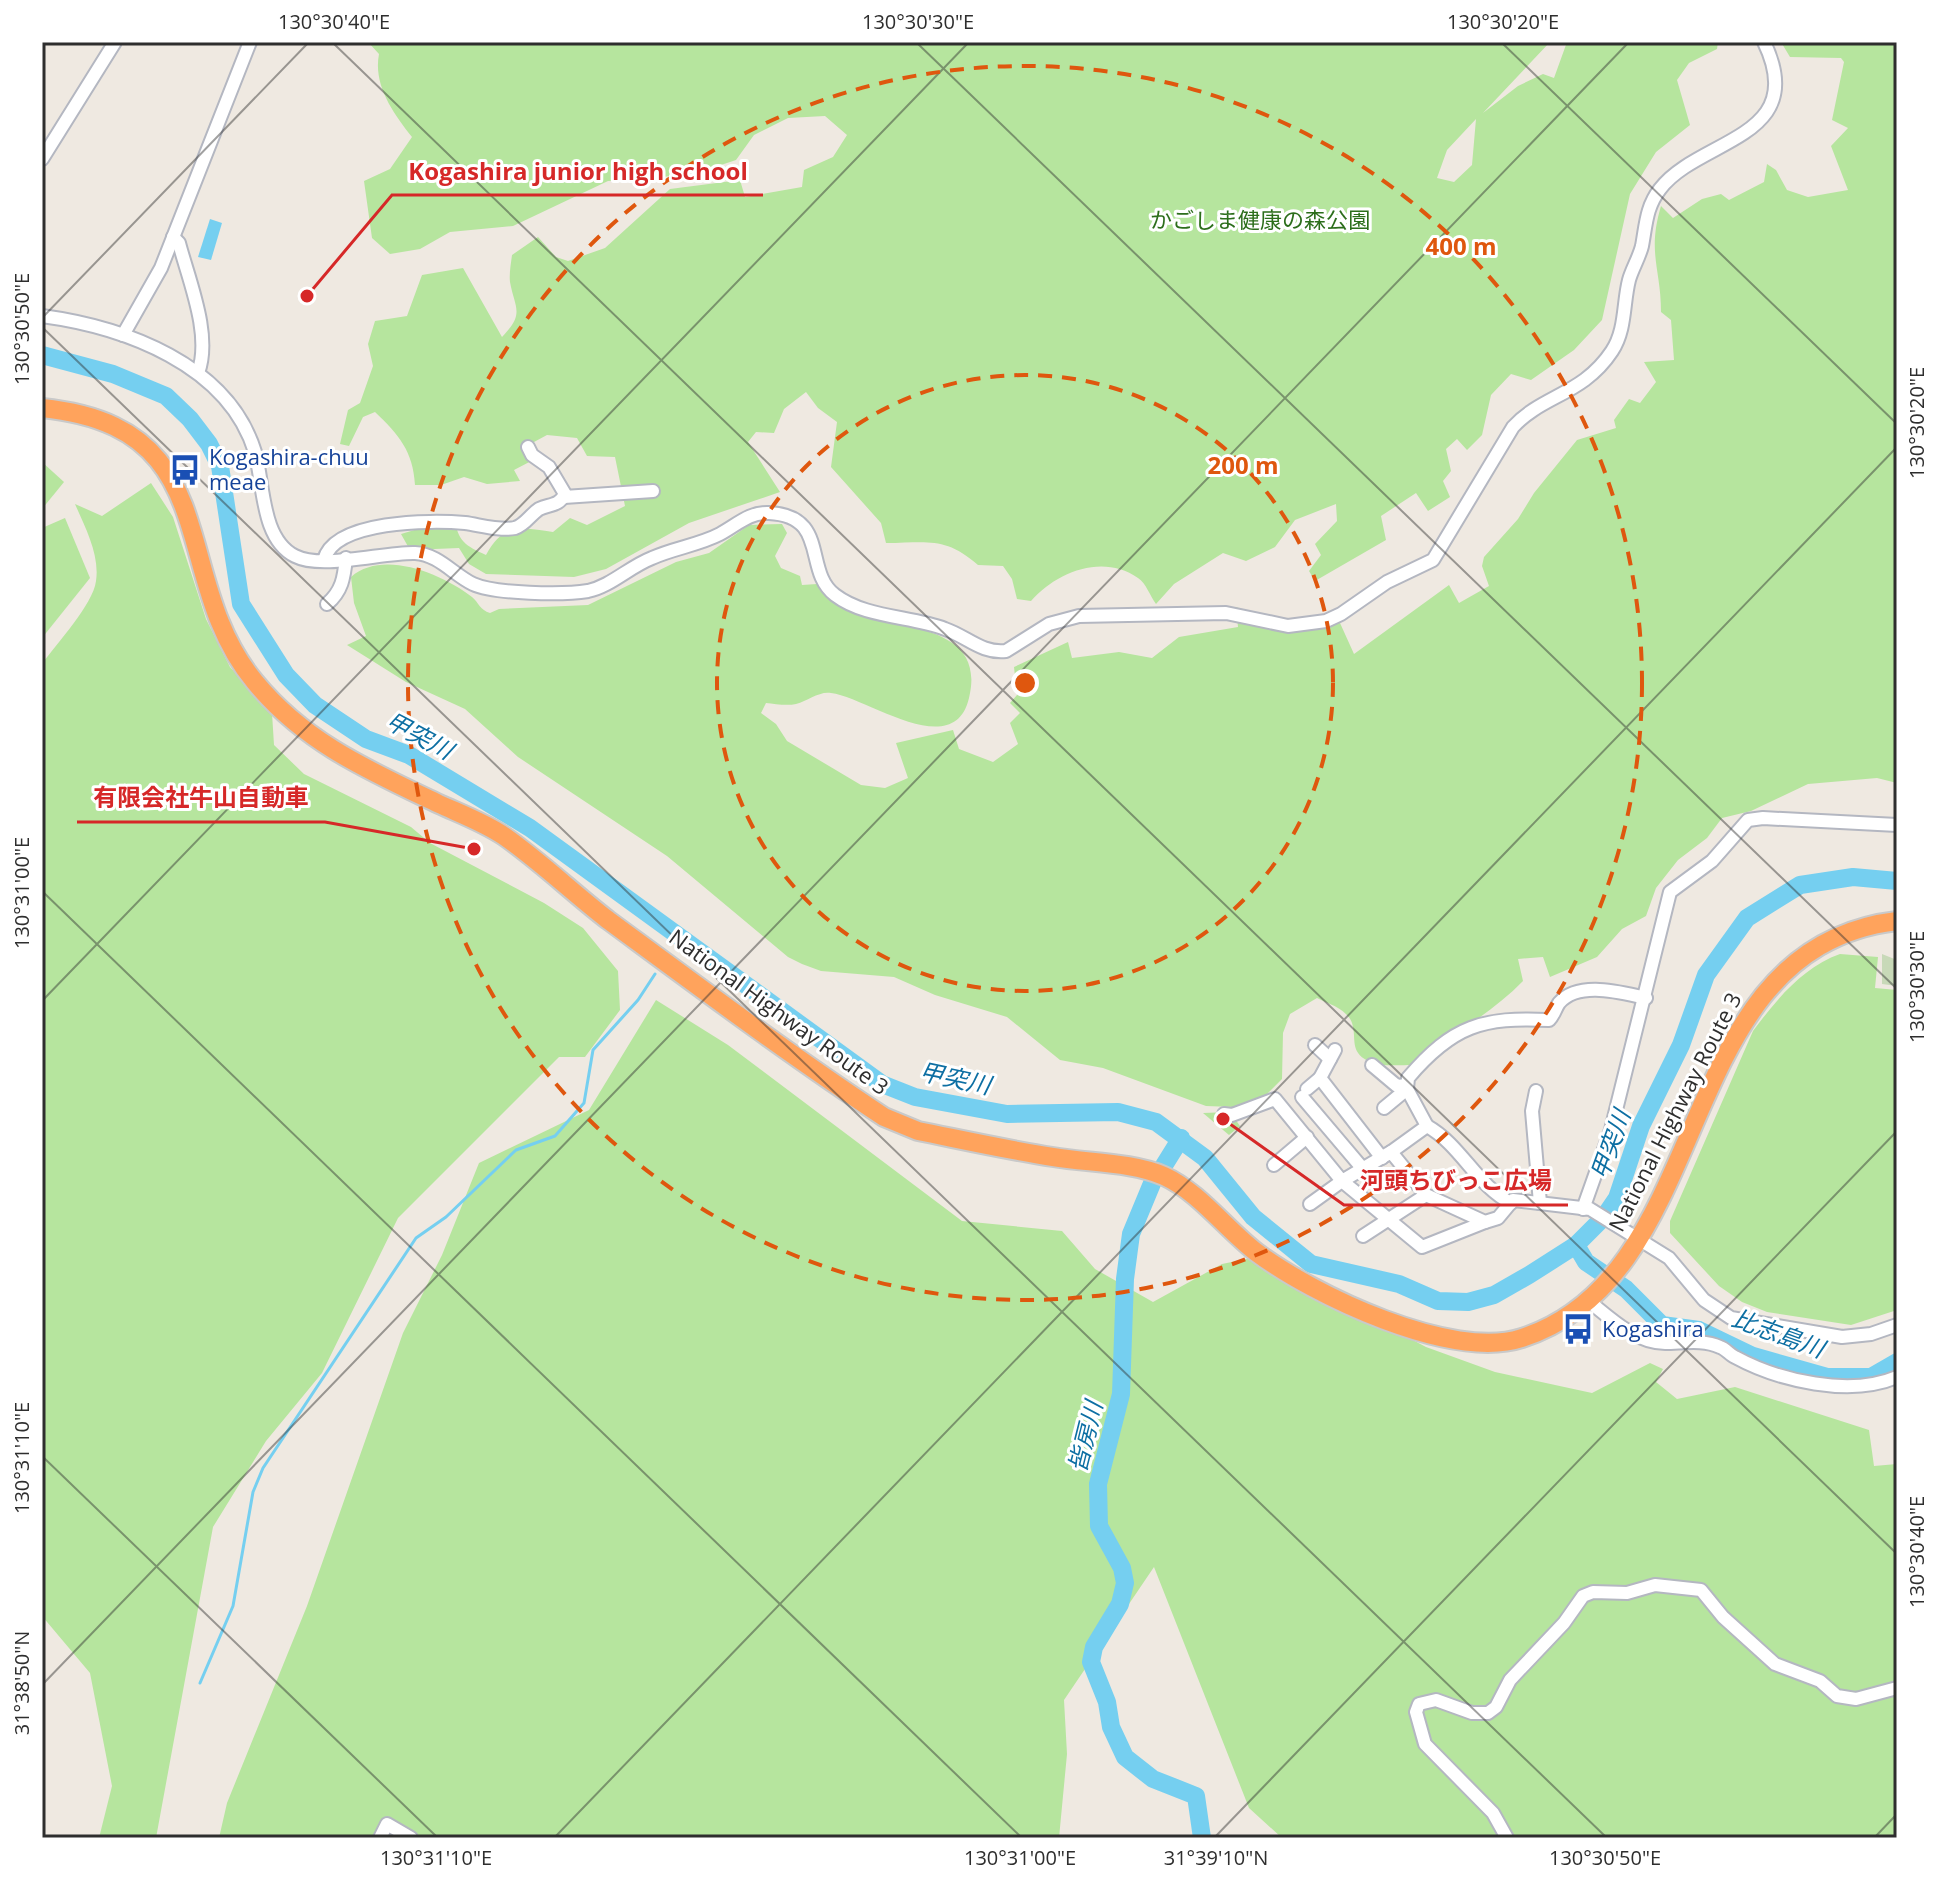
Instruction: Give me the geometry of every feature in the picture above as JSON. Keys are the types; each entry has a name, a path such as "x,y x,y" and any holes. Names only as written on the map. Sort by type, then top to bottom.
{"highway":[{"name":"National Highway Route 3","path":"42,408 68,411 114,428 156,459 173,480 191,519 209,594 226,642 255,682 299,728 346,759 502,834 608,919 884,1117 918,1131 1165,1177 1256,1252 1303,1283 1442,1339 1478,1345 1518,1340 1548,1329 1590,1302 1619,1269 1632,1235 1740,1030 1767,990 1806,954 1836,937 1897,921"}],"street":[{"path":"42,159 115,42"},
{"path":"123,335 161,268 250,42"},
{"path":"42,316 123,335 160,351 198,373 229,404 251,441 275,537 298,558 324,560 419,553 478,587 587,591 607,585 655,556 702,541 750,515 766,513 791,518 810,535 821,576 837,597 887,615 947,629 996,652 1006,651 1049,624 1079,616 1226,613 1288,626 1326,621 1397,577 1433,560 1513,427 1526,415 1582,383 1613,350 1621,331 1629,280 1642,248 1645,218 1659,190 1670,177 1747,131 1768,109 1776,75 1764,42"},
{"path":"173,237 179,243 200,323 202,362 198,373"},
{"path":"528,447 532,455 554,474 564,497"},
{"path":"324,560 326,551 338,539 372,525 462,523 511,529 564,497 653,491"},
{"path":"327,604 338,595 343,583 346,558"},
{"path":"1586,1209 1611,1130 1646,998 1667,897 1712,861 1748,820 1763,818 1897,825"},
{"path":"1646,998 1599,987 1559,1003 1549,1020 1483,1021 1458,1034 1421,1062 1408,1078 1407,1087 1427,1126 1460,1155 1495,1195 1511,1203 1586,1209 1669,1258 1704,1300 1731,1318 1842,1337 1871,1334 1897,1325"},
{"path":"1315,1045 1332,1055 1320,1078 1304,1093 1363,1169"},
{"path":"1372,1065 1397,1086 1407,1087"},
{"path":"1320,1078 1386,1155 1426,1195 1485,1222"},
{"path":"1384,1108 1407,1087"},
{"path":"1536,1091 1532,1111 1540,1203"},
{"path":"1224,1114 1232,1115 1275,1099 1342,1181 1422,1247 1498,1218 1511,1203"},
{"path":"1310,1204 1427,1126"},
{"path":"1274,1165 1307,1137"},
{"path":"1363,1236 1426,1195"},
{"path":"1590,1302 1639,1337 1663,1343 1699,1342 1719,1346 1736,1358 1760,1367 1824,1385 1850,1389 1879,1385 1897,1377"},
{"path":"1507,1838 1493,1813 1425,1744 1416,1712 1419,1704 1436,1700 1472,1713 1488,1713 1496,1707 1510,1680 1564,1623 1583,1596 1593,1592 1627,1593 1655,1585 1701,1590 1723,1617 1775,1664 1820,1681 1837,1696 1856,1699 1897,1688"},
{"path":"380,1838 387,1824 411,1838"}],"green space":[{"name":"かごしま健康の森公園","path":"368,42 1550,42 1483,113 1518,86 1543,74 1554,78 1567,42 1718,42 1717,49 1689,63 1677,80 1690,125 1656,152 1630,194 1602,320 1574,350 1531,380 1511,374 1491,395 1482,435 1467,450 1457,439 1446,449 1451,471 1443,481 1450,497 1428,511 1416,493 1381,516 1386,540 1315,581 1309,571 1321,555 1315,544 1337,521 1336,504 1295,520 1275,547 1246,561 1223,553 1174,584 1156,604 1141,580 1110,567 1081,569 1067,574 1031,601 1017,599 1012,579 1003,566 978,565 955,549 935,543 886,543 881,523 831,467 837,422 818,408 806,392 784,409 774,433 756,432 748,442 780,492 689,523 606,569 574,577 486,574 469,564 459,548 410,550 401,534 455,518 464,542 486,555 499,538 513,530 553,532 570,518 587,525 625,506 615,457 587,456 577,438 547,435 534,442 537,458 514,470 520,481 487,484 464,477 441,485 415,485 408,453 391,428 375,412 363,417 349,446 340,444 348,410 360,403 373,366 368,344 375,321 407,316 422,275 463,268 502,337 516,316 510,279 512,255 538,237 556,257 568,261 605,248 670,189 740,180 745,197 802,187 804,170 833,157 847,135 825,116 788,118 754,135 736,160 703,171 650,179 608,181 513,226 450,232 420,249 390,254 372,238 364,181 390,169 412,137 382,88 379,54","holes":["1476,119 1472,165 1454,182 1437,178 1447,150"]},
{"path":"1781,42 1897,42 1897,783 1877,778 1808,784 1751,811 1722,818 1707,838 1678,860 1656,888 1646,916 1622,929 1597,957 1550,977 1543,957 1518,959 1523,981 1483,1015 1412,1065 1378,1064 1362,1057 1356,1049 1350,1018 1317,998 1290,1014 1283,1033 1282,1079 1263,1098 1233,1107 1206,1106 1103,1068 1060,1060 1007,1017 935,995 894,977 821,971 802,964 788,957 667,856 518,757 465,709 406,682 347,645 366,636 354,603 351,577 364,569 395,565 429,573 460,588 490,613 499,609 588,605 676,562 709,553 749,525 782,524 787,533 775,556 781,568 800,576 802,585 817,584 835,601 860,612 941,636 960,649 970,669 969,698 960,717 946,725 928,726 908,721 831,693 822,693 792,705 766,703 761,713 776,724 787,741 861,785 885,788 908,778 896,743 953,730 959,749 993,762 1018,744 1010,723 1020,713 1010,703 1017,695 1014,667 1068,642 1072,658 1119,652 1152,658 1179,637 1238,627 1236,607 1298,631 1340,623 1354,654 1449,585 1459,603 1489,586 1482,566 1484,557 1518,519 1534,493 1577,440 1616,428 1614,420 1629,399 1640,403 1656,382 1644,362 1674,360 1671,320 1661,312 1656,260 1655,236 1661,206 1673,218 1702,199 1721,194 1729,200 1764,182 1767,164 1776,170 1787,190 1808,197 1848,190 1831,146 1848,128 1832,120 1844,62 1841,58 1790,57"},
{"path":"42,462 64,482 42,509"},
{"path":"151,483 173,517 206,619 230,667 272,713 274,745 304,774 411,827 430,843 544,903 583,928 618,971 620,1010 585,1057 559,1057 398,1218 322,1373 266,1441 213,1527 156,1838 99,1838 112,1786 90,1673 42,1616 42,664 81,613 96,581 94,551 75,504 102,516"},
{"path":"65,518 90,578 42,638 42,528"},
{"path":"1840,954 1878,957 1875,988 1897,990 1897,1310 1851,1325 1767,1312 1742,1302 1719,1286 1670,1233 1670,1221 1753,1031 1802,976"},
{"path":"1882,954 1897,960 1897,986 1882,984"},
{"path":"656,1000 728,1045 962,1221 1062,1231 1095,1269 1153,1302 1222,1264 1256,1257 1426,1347 1495,1372 1592,1393 1650,1363 1663,1369 1656,1382 1677,1399 1735,1387 1869,1430 1874,1466 1897,1464 1897,1838 1282,1838 1249,1808 1154,1567 1064,1700 1067,1754 1059,1838 219,1838 227,1803 307,1606 403,1333 442,1255 479,1163 589,1110"},
{"path":"1230,1112 1240,1126 1229,1135 1203,1113"}],"water":[{"path":"210,219 222,223 211,260 198,257"}],"waterway":[{"name":"甲突川","path":"42,355 113,374 166,396 190,419 209,444 220,466 241,604 286,675 315,705 366,739 409,755 530,828 882,1084 915,1097 1007,1114 1118,1112 1156,1122 1205,1158 1253,1217 1311,1264 1399,1284 1438,1301 1468,1302 1494,1295 1576,1245 1604,1217 1617,1198 1641,1126 1681,1045 1706,975 1747,918 1800,885 1853,877 1897,881"},
{"path":"200,1683 233,1606 253,1492 263,1468 416,1238 446,1217 516,1150 555,1136 584,1103 593,1050 638,1000 655,974"},
{"name":"皆房川","path":"1163,1167 1181,1138"},
{"name":"皆房川","path":"1153,1181 1131,1234 1125,1279 1121,1394 1098,1484 1099,1526 1122,1568 1125,1583 1120,1604 1094,1647 1091,1662 1107,1702 1111,1727 1125,1757 1153,1779 1196,1796 1202,1838"},
{"name":"比志島川","path":"1576,1245 1586,1262 1626,1289 1662,1325 1699,1330 1753,1356 1827,1377 1871,1377 1897,1362"}],"place":[{"name":"Kogashira junior high school","path":"307,296"},
{"name":"Kogashira-chuu meae","path":"185,470"},
{"name":"有限会社牛山自動車","path":"474,849"},
{"name":"河頭ちびっこ広場","path":"1223,1119"},
{"name":"Kogashira","path":"1578,1329"}]}
